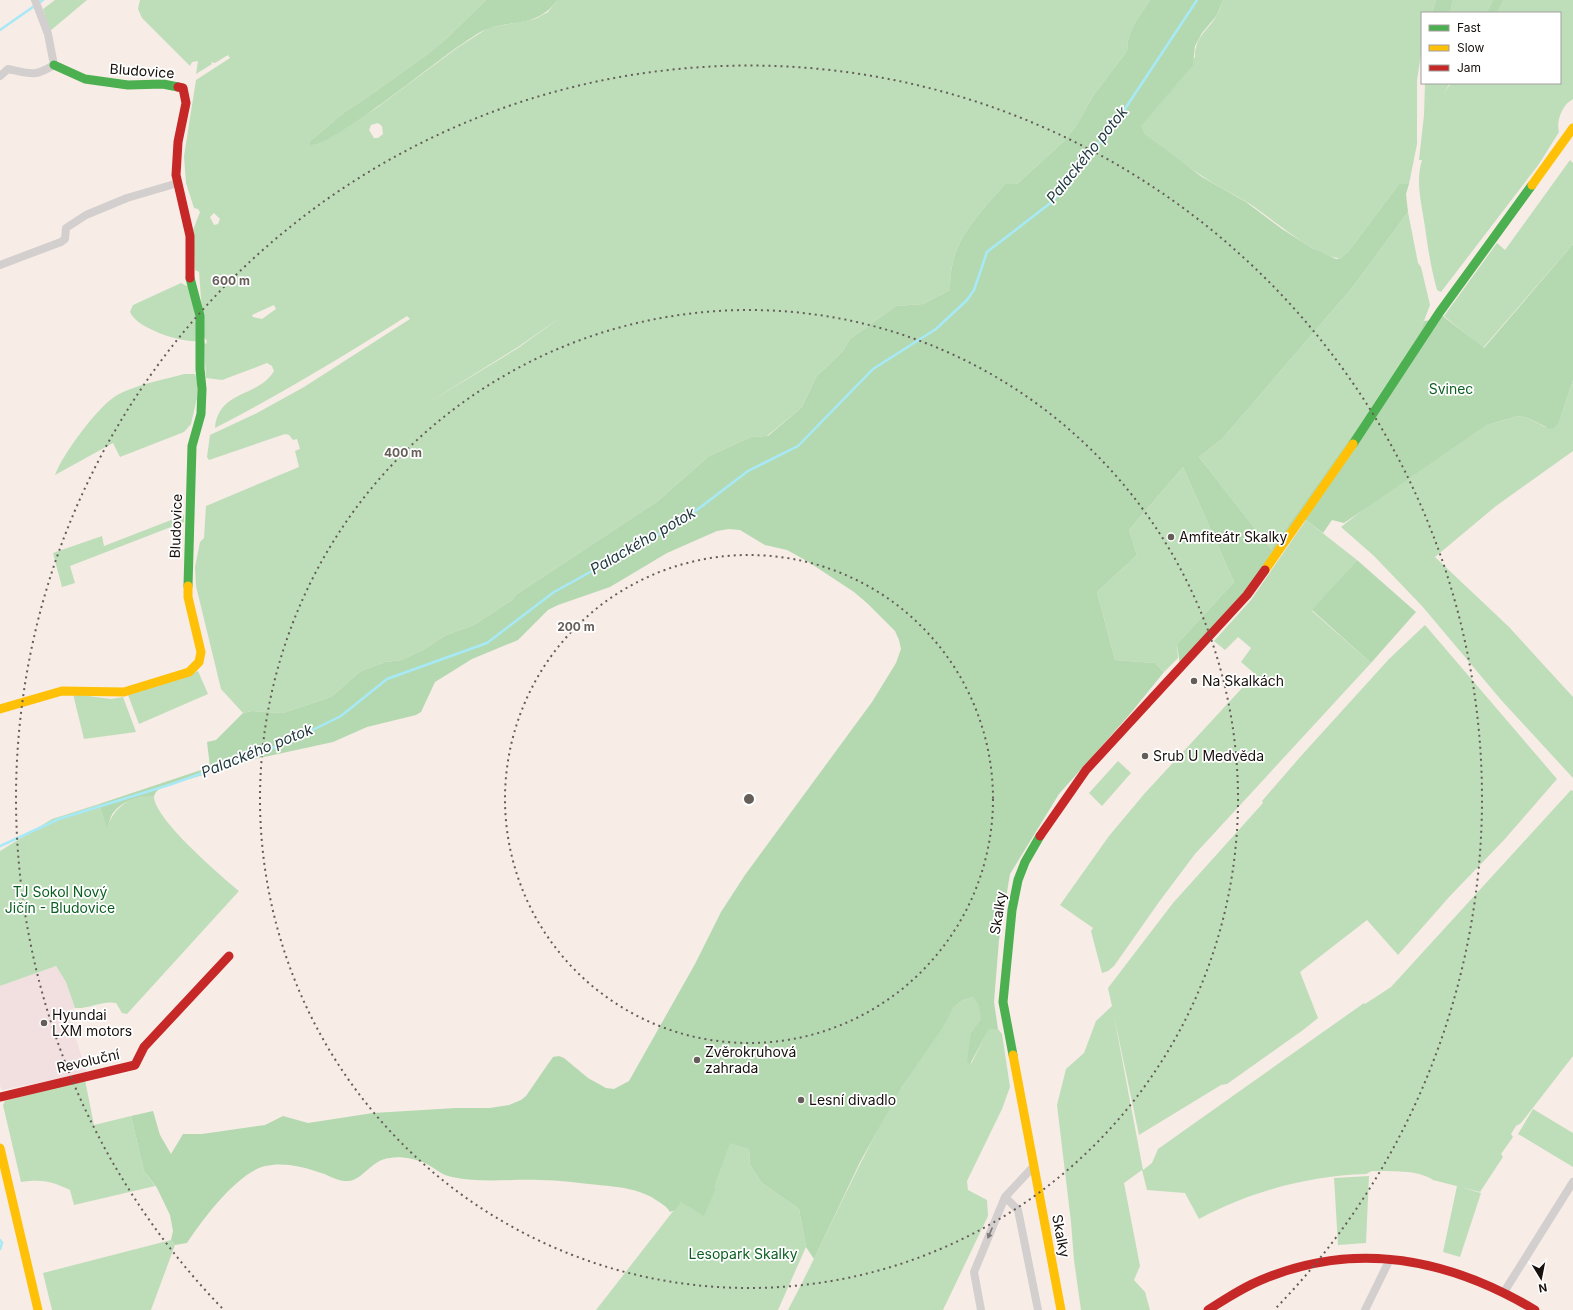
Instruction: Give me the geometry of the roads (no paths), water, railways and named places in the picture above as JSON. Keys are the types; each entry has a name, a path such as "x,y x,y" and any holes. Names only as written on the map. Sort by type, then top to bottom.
{"street":[{"path":"0,76 8,69 29,74 40,74 54,65 48,34 35,0"},
{"name":"Bludovice","path":"0,708 62,691 76,690 104,694 124,692 189,672 199,662 201,652 188,596 192,446 201,414 202,389 200,369 200,316 190,276 190,236 176,175 178,142 186,103 183,88 163,84 128,85 85,79 54,65"},
{"name":"Skalky","path":"1061,1310 1003,1002 1012,910 1018,880 1025,862 1046,825 1066,795 1146,704 1247,595 1373,415 1439,313 1573,128"},
{"path":"0,265 65,240 65,231 67,227 90,214 126,199 178,183"},
{"name":"Revoluční","path":"0,1097 137,1064 143,1048 229,956"},
{"path":"0,1148 38,1310"},
{"path":"981,1310 974,1272 1005,1197 1033,1167"},
{"path":"1504,1292 1573,1182"},
{"path":"1005,1197 1018,1210 1038,1310"},
{"path":"1208,1310 1227,1297 1252,1284 1301,1266 1347,1259 1390,1259 1447,1269 1472,1277 1504,1292 1535,1310"},
{"path":"1365,1310 1390,1259"}],"waterway":[{"path":"0,30 43,0"},
{"name":"Palackého potok","path":"0,846 59,819 172,784 286,743 341,716 387,679 487,643 554,592 681,522 748,471 798,446 873,369 936,329 967,300 974,290 987,252 1053,201 1117,121 1197,0"},
{"path":"0,1240 2,1243 0,1249"}],"place":[{"name":"Amfiteátr Skalky","path":"1171,537"},
{"name":"Na Skalkách","path":"1194,681"},
{"name":"Srub U Medvěda","path":"1145,756"},
{"name":"Hyundai LXM motors","path":"44,1023"},
{"name":"Zvěrokruhová zahrada","path":"697,1060"},
{"name":"Lesní divadlo","path":"801,1100"}],"park label":[{"name":"Svinec","path":"1451,389"},
{"name":"TJ Sokol Nový Jičín - Bludovice","path":"60,900"},
{"name":"Lesopark Skalky","path":"743,1254"}]}
